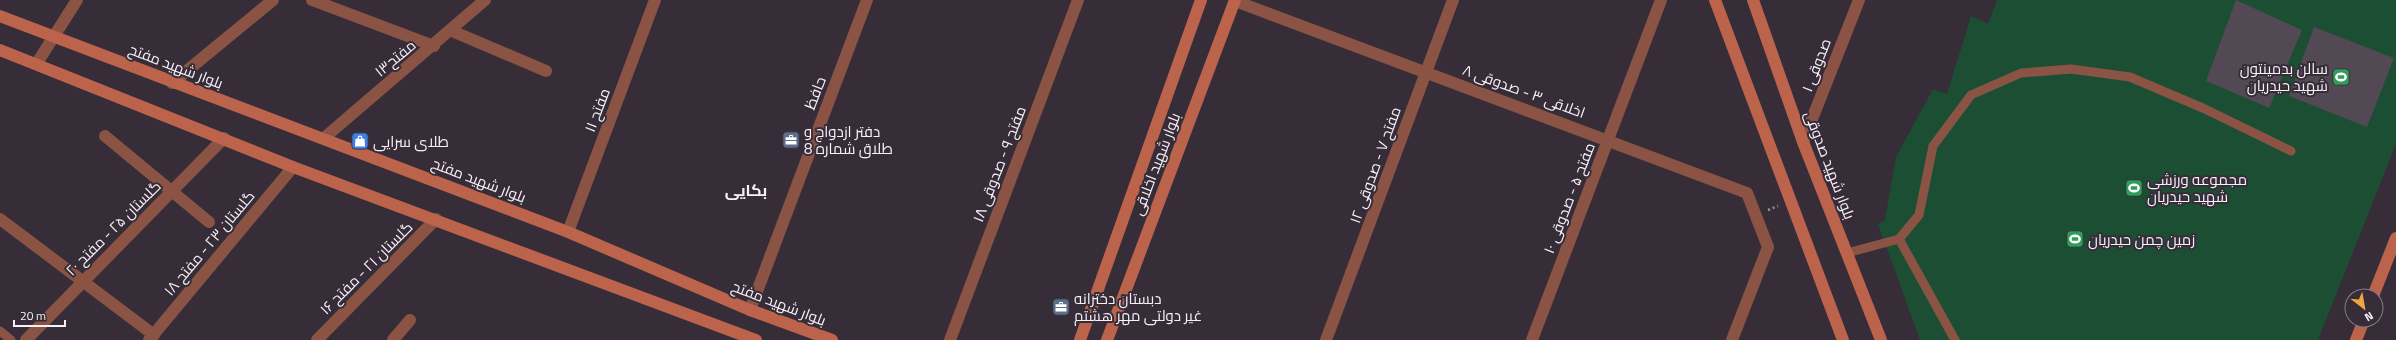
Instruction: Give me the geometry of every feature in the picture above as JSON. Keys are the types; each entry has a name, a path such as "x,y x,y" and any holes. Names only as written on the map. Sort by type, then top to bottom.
{"main road":[{"name":"بلوار شهید اخلاقی","path":"1080,340 1201,0"},
{"name":"بلوار شهید اخلاقی","path":"1107,340 1235,0"},
{"path":"1715,0 1842,340"},
{"name":"بلوار شهید صدوقی","path":"1753,0 1804,142 1881,340"},
{"name":"بلوار شهید مفتح","path":"0,16 172,83 324,138 568,232 750,310 832,340"},
{"path":"0,50 37,63 294,167 742,338 756,340"},
{"path":"2376,288 2396,238"},
{"path":"2356,340 2361,328"}],"street":[{"path":"37,63 77,0"},
{"path":"172,83 273,0"},
{"path":"312,0 434,46"},
{"name":"مفتح۱۳","path":"324,138 434,46 485,0"},
{"name":"مفتح ۱۱","path":"568,232 655,0"},
{"name":"حافظ","path":"750,310 867,0"},
{"name":"مفتح ۹ - صدوقی ۱۸","path":"950,340 1078,0"},
{"name":"اخلاقی ۳ - صدوقی ۸","path":"1235,0 1747,193 1768,247 1732,340"},
{"name":"مفتح ۷ - صدوقی ۱۲","path":"1326,340 1453,0"},
{"name":"مفتح ۵ - صدوقی ۱۰","path":"1532,340 1661,0"},
{"name":"صدوقی ۱","path":"1804,142 1859,0"},
{"path":"452,30 546,70"},
{"path":"105,136 208,222"},
{"name":"گلستان ۲۵ - مفتح ۲۰","path":"26,340 224,138"},
{"name":"گلستان ۲۳ - مفتح ۱۸","path":"152,337 294,167"},
{"path":"0,218 83,281 152,337"},
{"name":"گلستان ۲۱ - مفتح ۱۶","path":"317,340 436,220"},
{"path":"393,340 410,320"}],"lane":[{"path":"1847,253 1899,239 1918,215 1932,146 1971,94 2021,73 2071,69 2130,77 2205,109 2291,151"},
{"path":"1899,239 1954,340"},
{"path":"0,331 11,340"}],"path":[{"path":"1756,215 1789,200"}],"green space":[{"name":"مجموعه ورزشی شهید حیدریان","path":"1997,0 2396,0 2396,144 2318,340 1920,340 1878,224 1885,220 1896,157 1933,89 1947,94 1971,16 1988,24"}],"building":[{"path":"2236,0 2302,30 2269,108 2206,81"},
{"name":"سالن بدمینتون شهید حیدریان","path":"2314,27 2394,58 2367,127 2289,96"}],"place":[{"name":"سالن بدمینتون شهید حیدریان","path":"2341,77"},
{"name":"دفتر ازدواج و طلاق شماره 8","path":"791,140"},
{"name":"طلای سرایی","path":"360,141"},
{"name":"مجموعه ورزشی شهید حیدریان","path":"2134,188"},
{"name":"زمین چمن حیدریان","path":"2075,239"},
{"name":"دبستان دخترانه غیر دولتی مهر هشتم","path":"1061,307"}],"district":[{"name":"بکایی","path":"746,190"}]}
